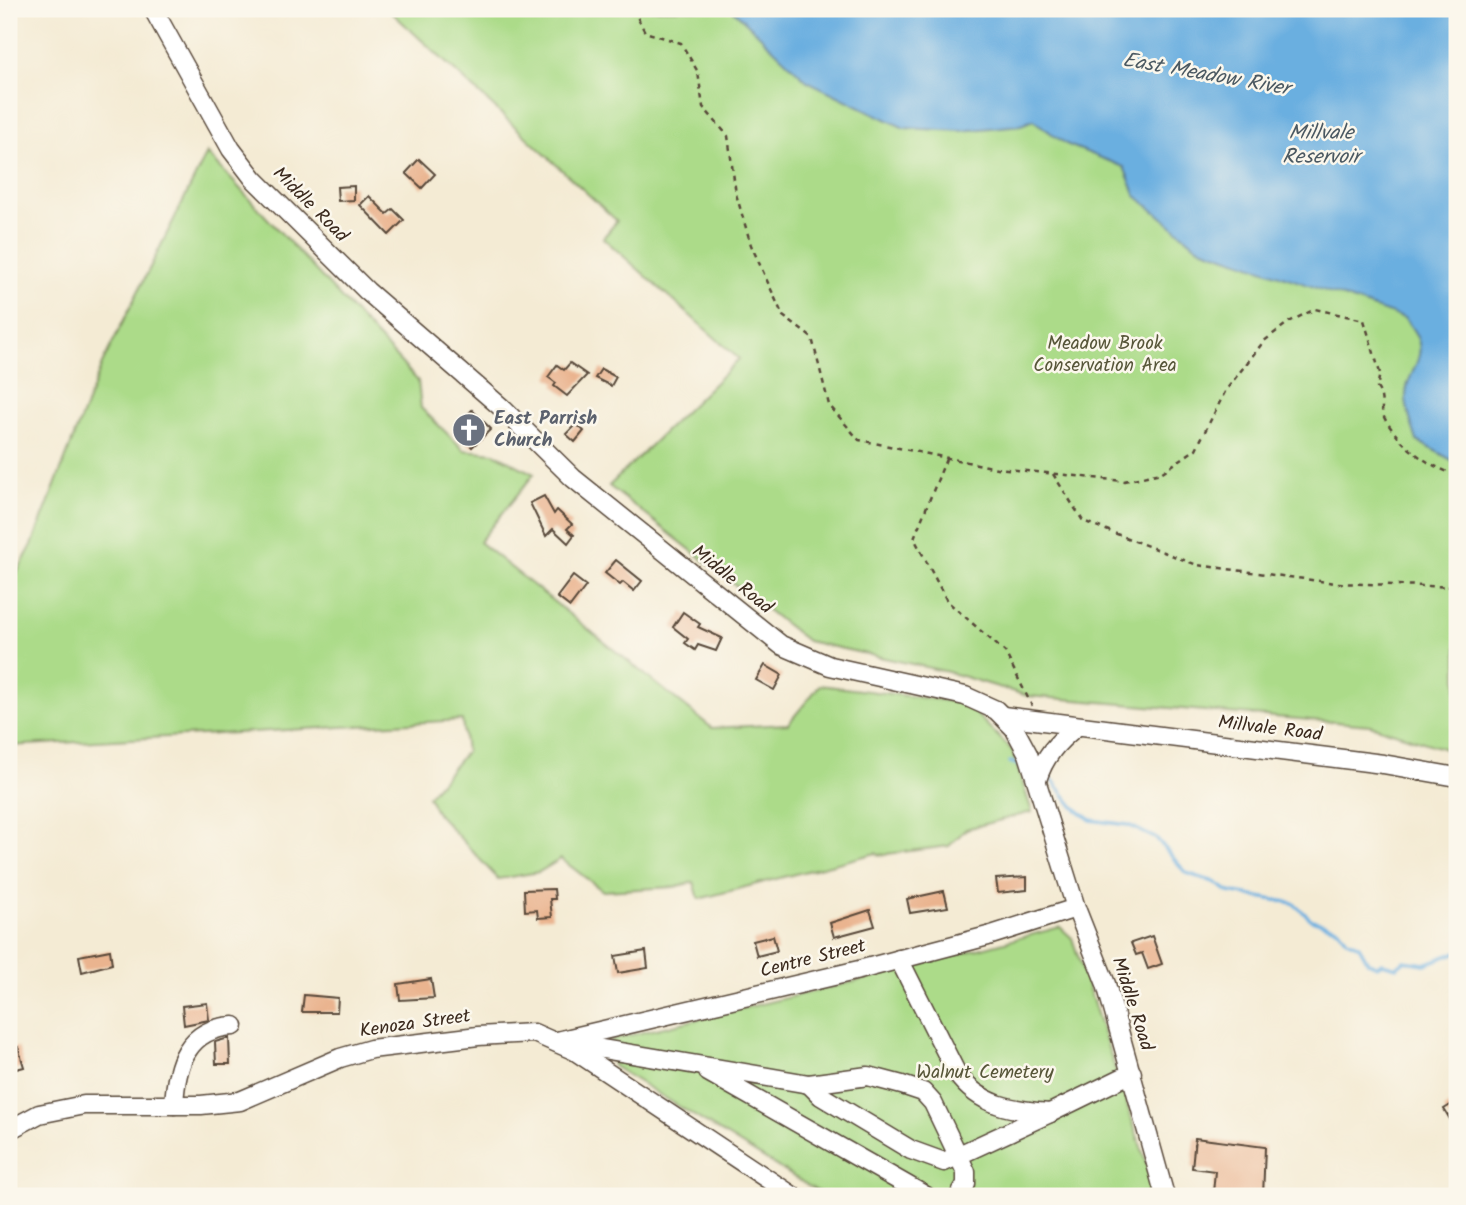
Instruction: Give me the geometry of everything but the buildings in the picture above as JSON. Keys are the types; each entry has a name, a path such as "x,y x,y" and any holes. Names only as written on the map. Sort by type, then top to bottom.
{"street":[{"name":"Middle Road","path":"153,9 230,149 254,178 368,292 501,407 573,478 781,645 830,666 965,696 1003,716 1022,740 1076,908 1107,984 1165,1196"},
{"name":"Millvale Road","path":"1003,716 1371,762 1457,777"},
{"path":"1037,780 1054,747 1076,727"},
{"name":"Centre Street","path":"557,1041 899,959 988,936 1076,908"},
{"path":"899,959 968,1091 1004,1109 1050,1113"},
{"path":"174,1105 175,1075 185,1054 202,1034 216,1027 234,1026"},
{"name":"Kenoza Street","path":"9,1130 39,1114 84,1105 174,1105 240,1101 340,1058 372,1049 519,1032 557,1041 793,1196"},
{"path":"557,1041 808,1084 868,1076 923,1092 933,1103 966,1172 966,1184 959,1196"},
{"path":"695,1065 926,1196"},
{"path":"808,1084 840,1108 928,1158 944,1162 958,1153 1010,1133 1132,1073"},
{"path":"1004,1109 1010,1133"}],"path":[{"path":"633,9 645,32 681,43 698,72 703,107 728,136 736,194 751,245 782,316 812,338 830,405 859,440 946,459 1053,474 1124,481 1161,473 1196,449 1226,390 1264,341 1289,322 1315,309 1364,320 1380,373 1377,388 1382,395 1383,417 1414,455 1457,475"},
{"path":"946,459 914,538 947,601 1005,652 1040,721"},
{"path":"1053,474 1083,521 1197,565 1335,583 1457,587"}],"green space":[{"name":"Meadow Brook Conservation Area","path":"388,9 1457,9 1457,753 1370,725 1028,696 948,672 807,641 609,486 739,359 603,238 617,221"},
{"path":"207,153 418,381 421,408 464,450 494,453 534,474 479,542 712,728 788,724 820,685 965,703 1012,750 1032,812 966,829 949,846 879,855 876,853 699,899 694,882 674,887 603,891 561,859 539,872 498,879 436,812 428,796 466,752 462,720 9,746 9,587 32,545 102,364"},
{"name":"Walnut Cemetery","path":"1060,927 1072,938 1157,1196 825,1196 613,1066 610,1040 878,976"}],"water":[{"name":"Millvale Reservoir","path":"732,9 1457,9 1457,463 1417,441 1406,399 1407,388 1417,362 1419,343 1404,318 1198,247 1136,196 1124,167 1066,144 1033,120 1021,125 961,131 904,128 807,81"}],"waterway":[{"path":"1010,762 1024,767"},
{"path":"1050,777 1074,807 1091,820 1128,825 1157,839 1186,873 1214,882 1229,892 1293,903 1312,920 1339,929 1347,940 1359,946 1368,962 1377,966 1382,963 1397,967 1404,961 1425,964 1457,952"}],"place":[{"name":"East Parrish Church","path":"469,430"}],"water label":[{"name":"East Meadow River","path":"1206,75"}]}
